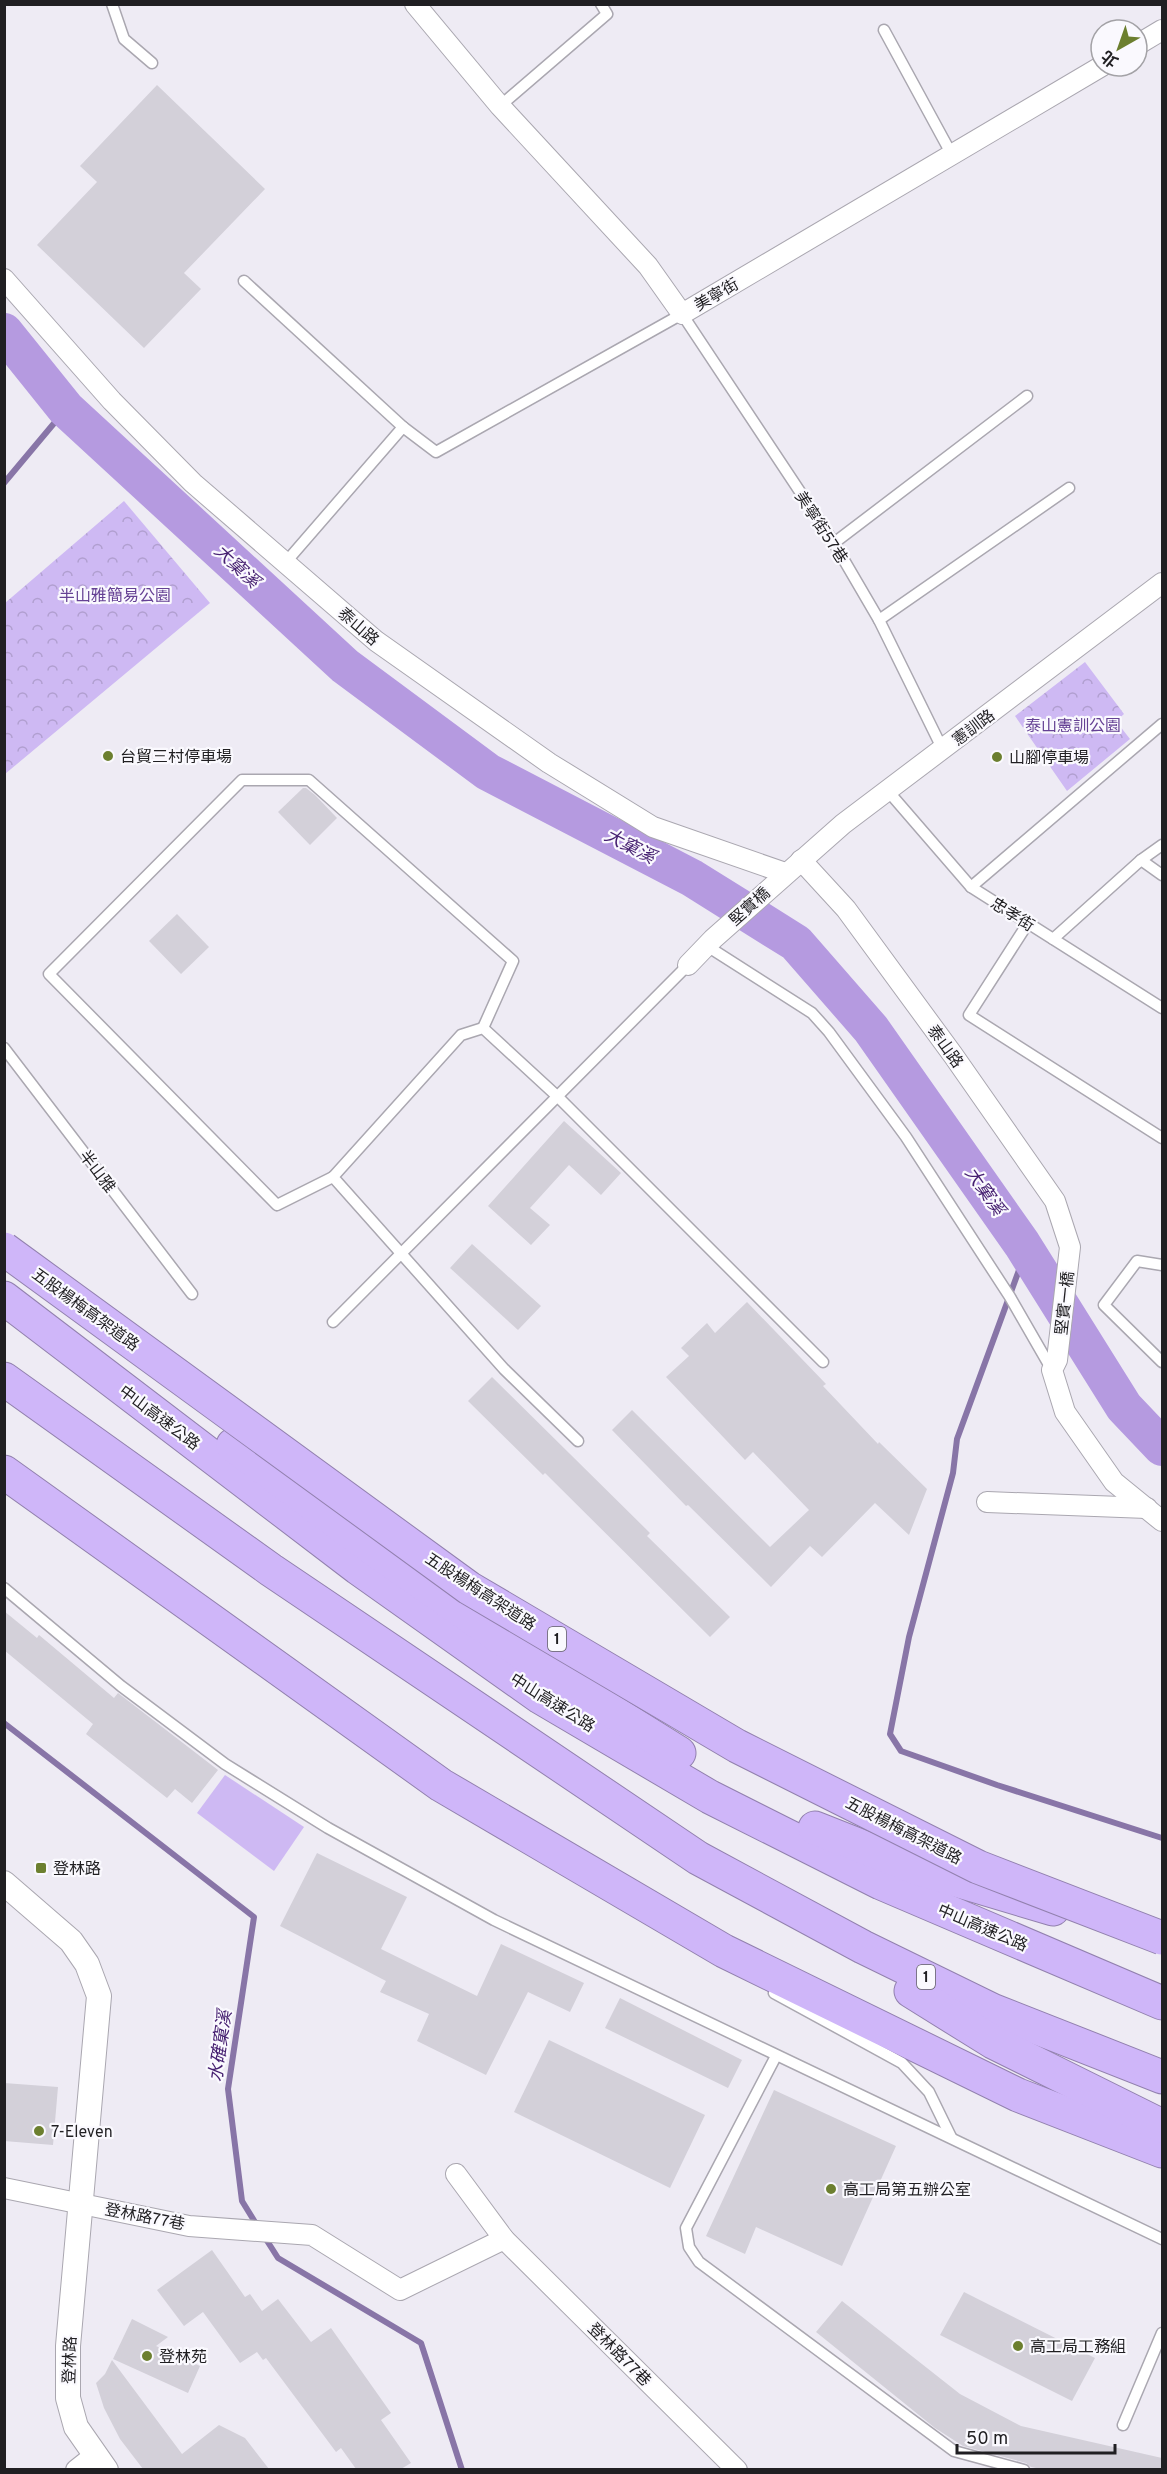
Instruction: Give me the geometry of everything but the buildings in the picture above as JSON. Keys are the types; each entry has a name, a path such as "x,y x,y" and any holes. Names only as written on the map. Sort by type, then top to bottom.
{"highway":[{"name":"五股楊梅高架道路","path":"4,1249 470,1588 748,1752 978,1867 1162,1938"},
{"path":"4,1273 379,1553 554,1676 749,1797"},
{"name":"中山高速公路","path":"4,1299 358,1568 540,1697 710,1797 870,1878 1162,2003"},
{"name":"1","path":"4,1378 271,1570 698,1858 863,1947 992,2010 1162,2076"},
{"path":"4,1472 441,1785 724,1952 1018,2095 1162,2151"},
{"path":"540,1697 833,1836 908,1865 1010,1897 1162,1938"},
{"path":"698,1858 993,2042 1162,2126"},
{"path":"1010,1897 1162,1926"}],"street":[{"name":"美寧街","path":"415,4 500,106 648,266 682,314 1089,74"},
{"path":"1149,38 1162,30"},
{"name":"泰山路","path":"4,279 112,401 185,475 376,641 549,763 653,827 785,873"},
{"name":"憲訓路","path":"785,873 843,824 1162,583"},
{"name":"泰山路","path":"801,860 846,909 967,1074 1055,1201 1070,1247"},
{"name":"堅實橋","path":"710,942 785,873"},
{"path":"688,965 710,942"},
{"name":"堅實一橋","path":"1055,1365 1070,1247"},
{"path":"1055,1365 1065,1412 1114,1482 1162,1521"},
{"path":"987,1502 1147,1508"},
{"name":"登林路","path":"4,1883 71,1941 87,1964 99,1995 68,2346 68,2398 76,2427 92,2465"},
{"name":"登林路77巷","path":"456,2174 504,2239 737,2469"},
{"name":"登林路77巷","path":"4,2188 189,2226 312,2235 400,2290 504,2239"}],"lane":[{"path":"112,4 124,39 152,63"},
{"path":"500,106 607,14 602,4"},
{"path":"884,30 952,155"},
{"path":"244,281 403,427 436,452 682,314"},
{"name":"美寧街57巷","path":"682,314 834,543 879,620 943,750"},
{"path":"834,543 1027,396"},
{"path":"286,562 403,427"},
{"path":"879,620 1069,488"},
{"path":"971,887 1162,724"},
{"path":"242,780 309,780 513,961 483,1028 461,1035 333,1177 277,1205 49,974 242,780"},
{"name":"忠孝街","path":"888,791 971,887 1162,1008"},
{"path":"1053,939 1141,860 1162,845"},
{"path":"1141,860 1162,875"},
{"path":"1028,923 969,1015 1162,1138"},
{"path":"710,942 812,1013 830,1032 906,1137 1055,1365"},
{"path":"333,1322 688,965"},
{"path":"483,1028 558,1097 823,1362"},
{"name":"半山雅","path":"4,1048 192,1294"},
{"path":"333,1177 504,1369 578,1441"},
{"path":"1162,1265 1137,1261 1104,1305 1162,1362"},
{"path":"4,1478 485,1824"},
{"path":"4,1588 121,1686 225,1764 328,1828 494,1920 1162,2239"},
{"path":"769,1990 902,2063 929,2092 951,2138"},
{"path":"776,2056 686,2228 689,2247 699,2262 954,2451 1024,2469"},
{"path":"1123,2425 1162,2333"}],"green space":[{"name":"半山雅簡易公園","path":"124,501 210,603 5,774 5,603"},
{"name":"泰山憲訓公園","path":"1085,662 1124,714 1116,721 1130,739 1067,791 1015,716"},
{"path":"225,1775 304,1827 274,1871 197,1813"}],"waterway":[{"name":"大窠溪","path":"4,332 66,409 345,666 488,772 692,878 796,943 871,1029 1022,1244 1124,1407 1162,1447"},
{"name":"水確窠溪","path":"4,483 66,409"},
{"path":"1026,1251 957,1439 953,1473 909,1637 890,1734 901,1751 997,1785 1162,1838"},
{"name":"水確窠溪","path":"4,1723 254,1917 228,2089 242,2201 258,2227"},
{"name":"水確窠溪","path":"264,2236 278,2258 421,2343 462,2470"}],"place":[{"name":"台貿三村停車場","path":"108,756"},
{"name":"山腳停車場","path":"997,757"},
{"name":"登林路","path":"41,1868"},
{"name":"7-Eleven","path":"39,2131"},
{"name":"高工局第五辦公室","path":"831,2189"},
{"name":"高工局工務組","path":"1018,2346"},
{"name":"登林苑","path":"147,2356"}]}
